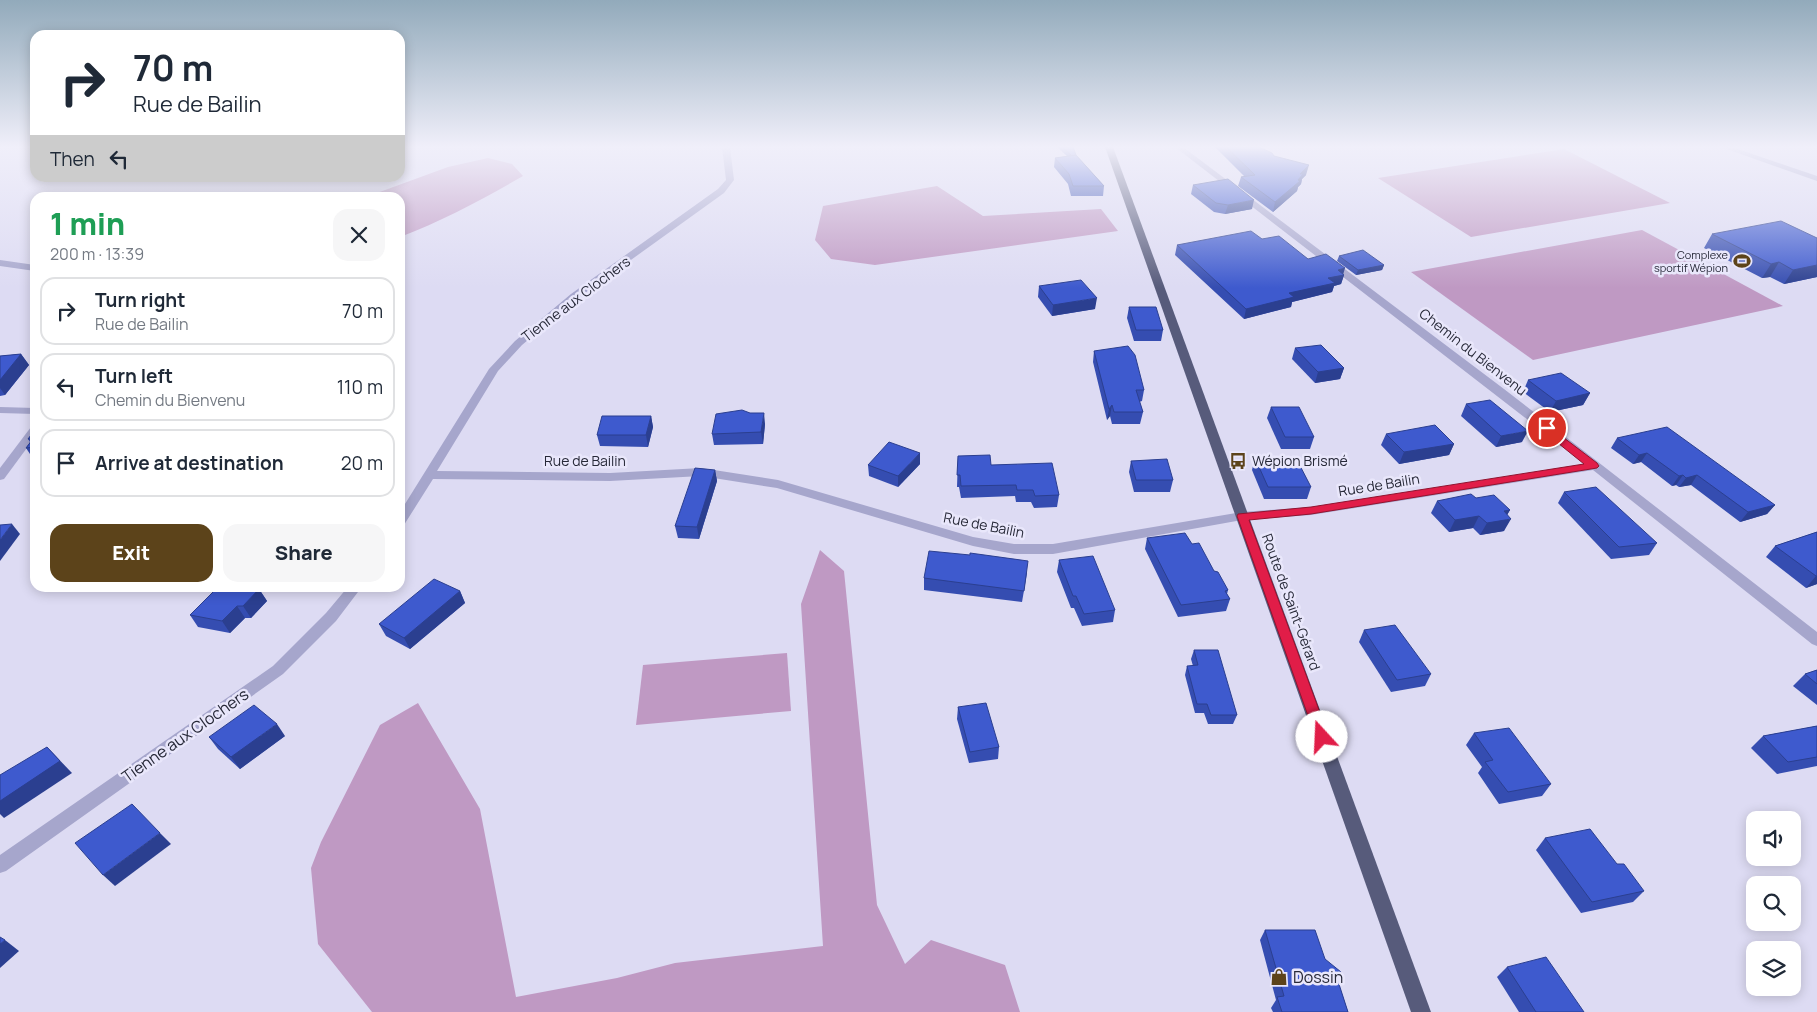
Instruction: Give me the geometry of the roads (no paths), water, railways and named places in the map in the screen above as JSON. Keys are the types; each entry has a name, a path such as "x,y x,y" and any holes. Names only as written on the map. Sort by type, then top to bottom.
{"main road":[{"name":"Route de Saint-Gérard","path":"1126,194 1421,1012"}],"street":[{"name":"Tienne aux Clochers","path":"405,514 431,475 494,369 513,347 549,316 717,194"},
{"name":"Chemin du Bienvenu","path":"1241,194 1492,385 1817,640"},
{"path":"0,263 30,267"},
{"path":"0,410 30,411"},
{"path":"0,476 30,436"},
{"name":"Rue de Bailin","path":"431,475 610,477 701,472 778,484 973,541 1014,549 1053,549 1082,546 1242,516 1311,510 1593,466"},
{"name":"Tienne aux Clochers","path":"0,865 278,670 331,617 351,592"}],"place":[{"name":"Complexe sportif Wépion","path":"1742,261"},
{"name":"Wépion Brismé","path":"1238,461"},
{"name":"Dossin","path":"1279,977"}]}
